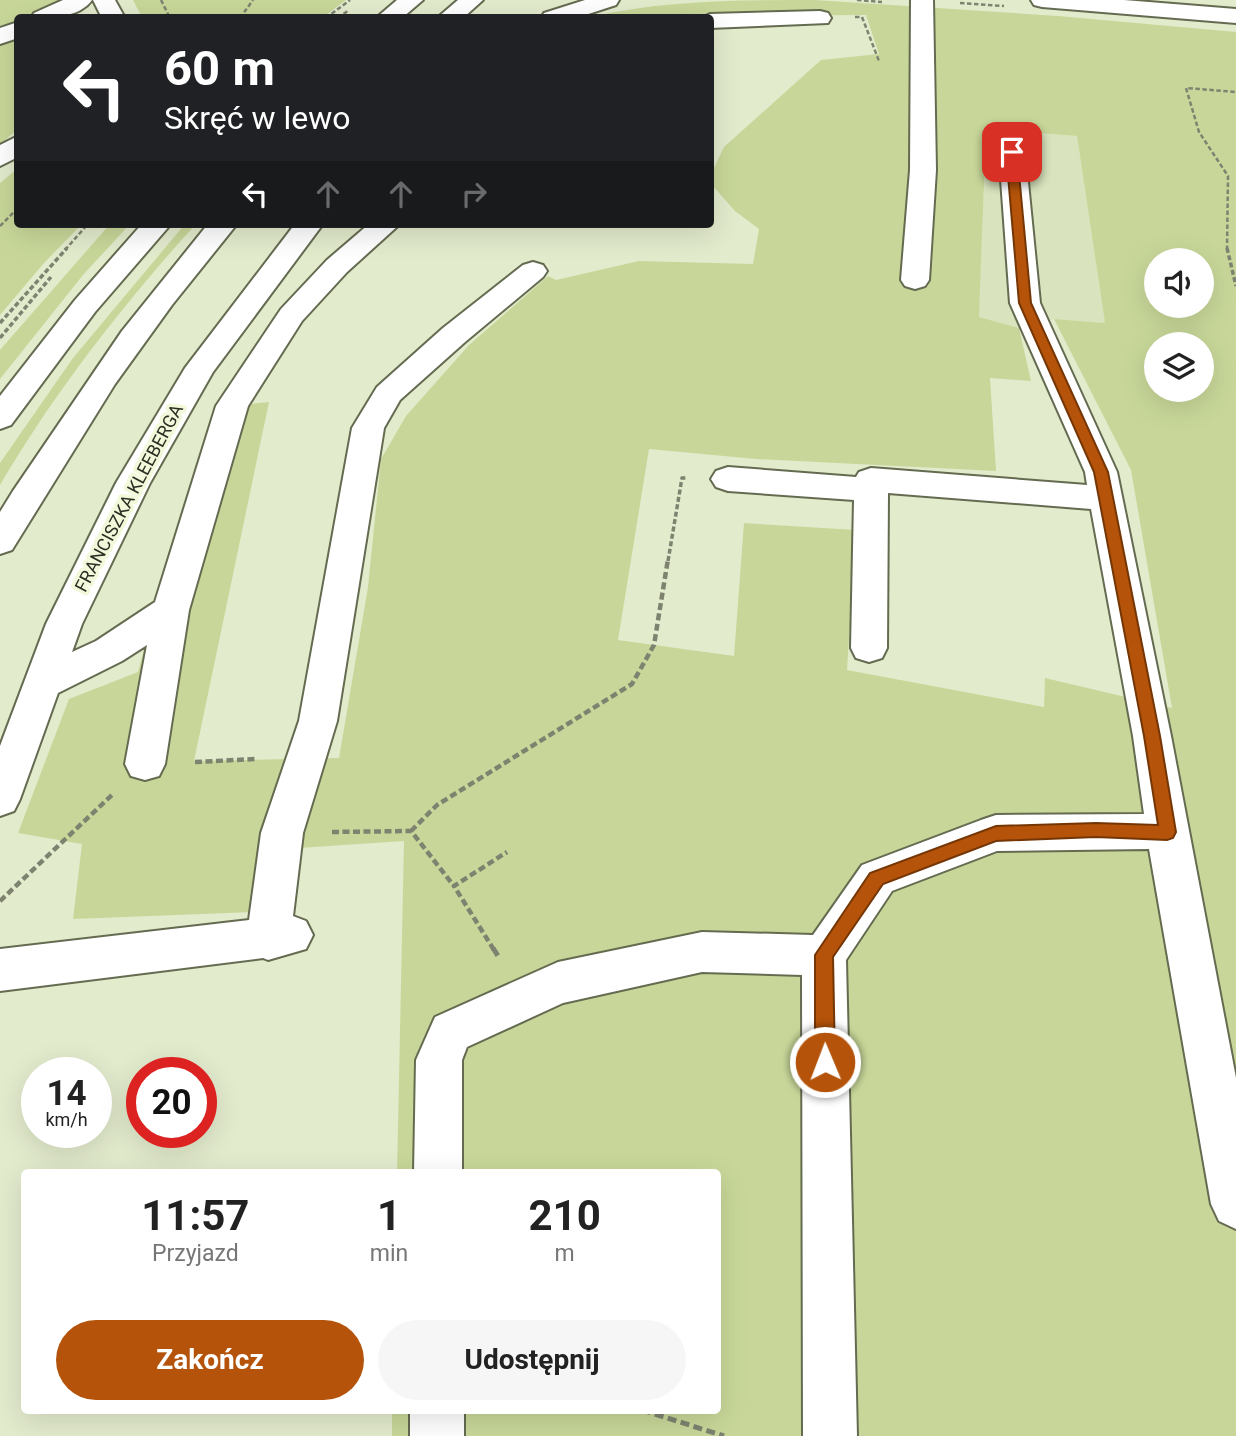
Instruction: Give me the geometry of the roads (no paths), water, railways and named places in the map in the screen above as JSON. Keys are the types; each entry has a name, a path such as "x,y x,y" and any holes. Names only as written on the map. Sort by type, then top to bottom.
{"street":[{"path":"50,14 80,0"},
{"path":"393,14 412,0"},
{"path":"453,14 472,0"},
{"path":"564,14 608,0"},
{"path":"915,280 923,170 922,0"},
{"path":"1042,0 1236,16"},
{"path":"714,21 820,18"},
{"path":"0,159 14,147"},
{"path":"1012,152 1025,303 1101,472 1152,736 1167,832 1236,1204"},
{"path":"0,418 85,306 153,228"},
{"path":"0,541 46,463 98,384 172,285 220,228"},
{"name":"FRANCISZKA KLEEBERGA","path":"0,799 64,624 133,483 200,368 306,228"},
{"path":"145,764 171,610 232,406 291,315 337,266 381,228"},
{"path":"0,970 280,937 282,833 318,721 368,428 388,394 454,335 533,271"},
{"path":"728,479 870,490"},
{"path":"869,648 871,480 1106,498"},
{"path":"40,685 109,651 171,610"},
{"path":"830,1436 824,955 877,878 996,834 1096,830 1167,832"},
{"path":"438,1169 439,1060 452,1032 558,983 702,951 824,955"},
{"path":"437,1414 437,1436"}]}
